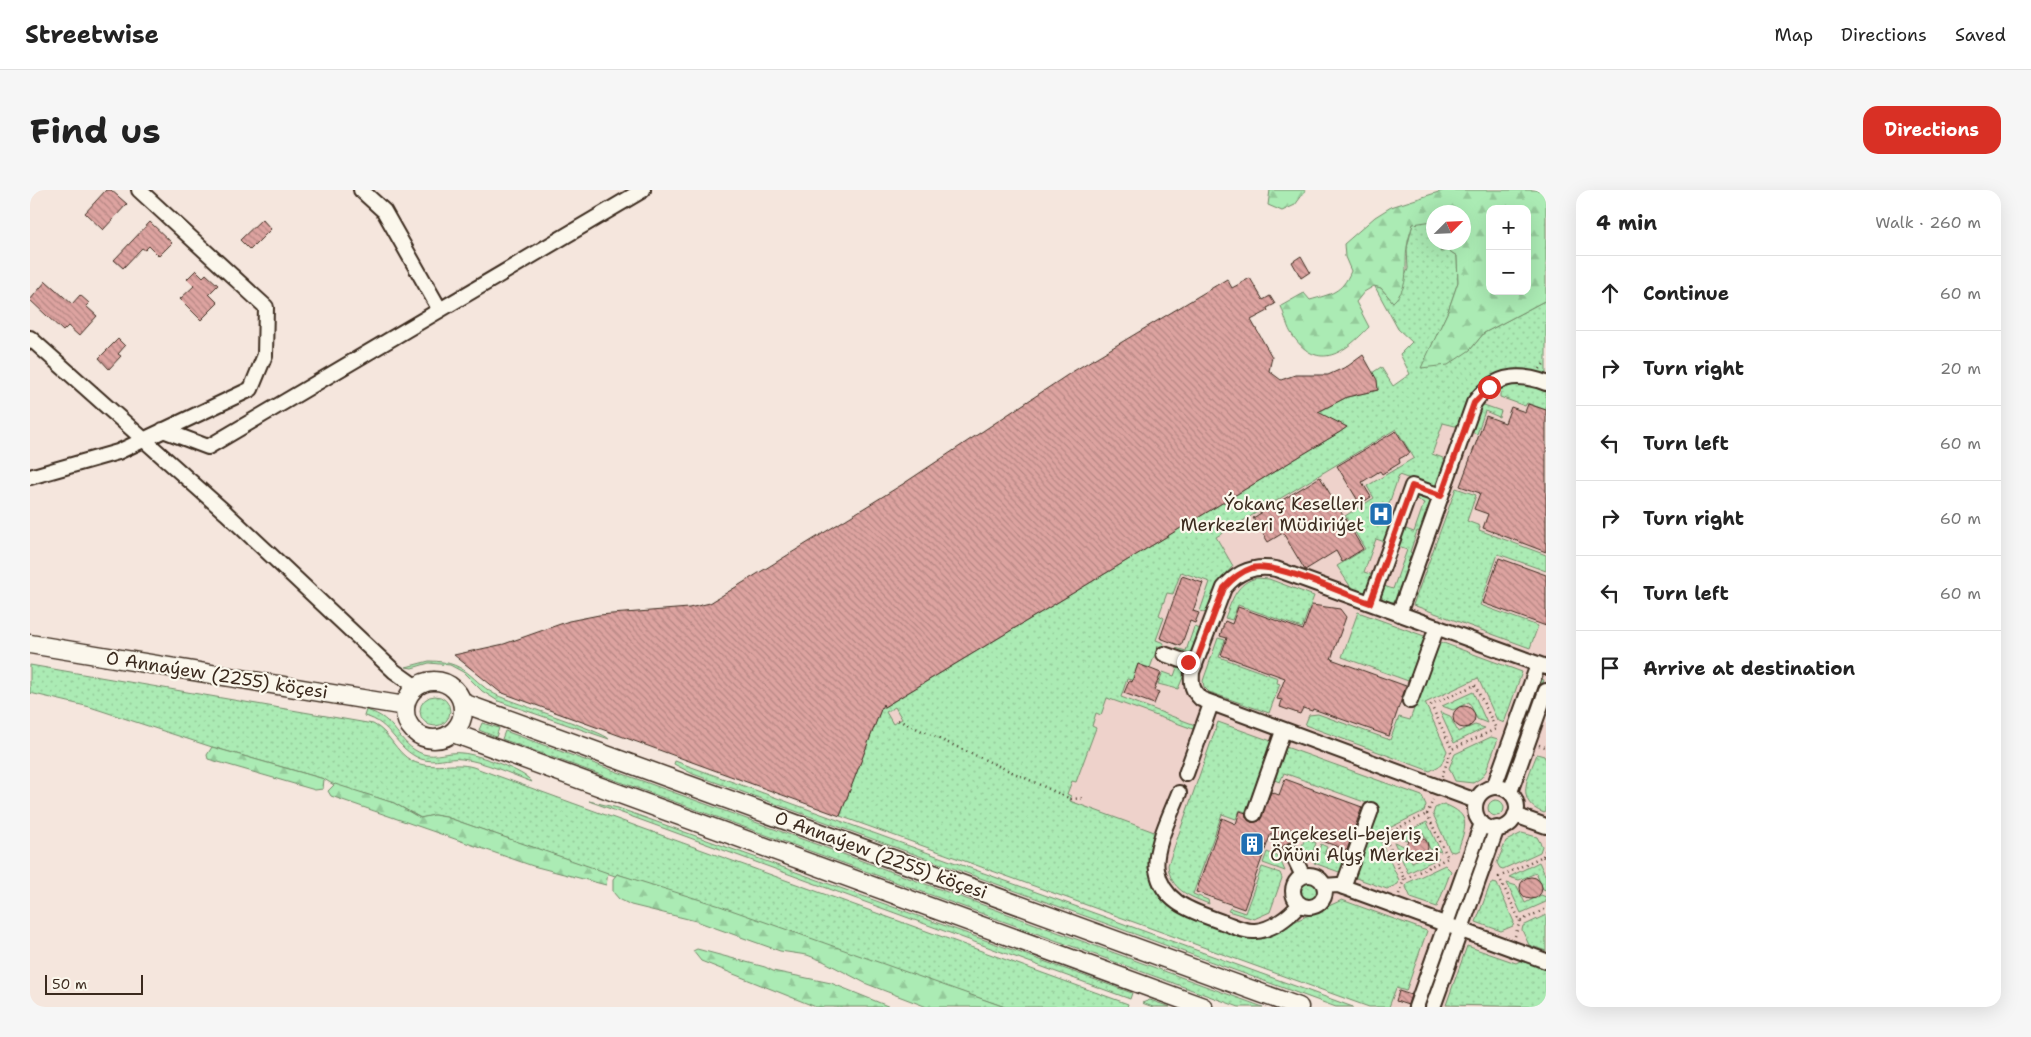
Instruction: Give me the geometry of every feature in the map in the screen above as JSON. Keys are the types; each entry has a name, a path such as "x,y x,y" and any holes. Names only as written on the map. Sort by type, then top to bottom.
{"main road":[{"name":"O Annaýew (2255) köçesi","path":"30,644 405,706"},
{"path":"434,680 452,686 463,703 462,719 453,733 438,739 421,737 409,726 406,718 405,706 415,686 434,680"},
{"name":"O Annaýew (2255) köçesi","path":"463,703 1300,1007"},
{"name":"O Annaýew (2255) köçesi","path":"453,733 1203,1007"}],"street":[{"path":"30,477 118,452 251,389 265,355 266,307 139,190"},
{"path":"361,190 384,212 440,310"},
{"path":"164,430 208,448 643,190"},
{"path":"30,338 226,513 394,671 415,686"},
{"path":"1398,614 1472,408 1483,392 1497,382 1517,376 1546,383"},
{"path":"1370,603 1412,486 1441,496"},
{"path":"1476,801 1201,699 1193,691 1191,682 1195,665 1224,588 1232,579 1253,568 1276,569 1542,666 1494,787"},
{"path":"1410,701 1437,628"},
{"path":"1164,654 1195,665"},
{"path":"1510,792 1546,690"},
{"path":"1186,774 1211,704"},
{"path":"1254,814 1284,731"},
{"path":"1494,787 1510,792 1515,800 1515,815 1510,823 1497,828 1482,823 1475,810 1476,801 1482,792 1494,787"},
{"path":"1179,793 1156,860 1159,877 1171,898 1185,908 1240,928 1256,931 1283,920 1300,904"},
{"path":"1343,887 1371,810"},
{"path":"1515,815 1546,826"},
{"path":"1416,1007 1482,823"},
{"path":"1433,1007 1497,828"},
{"path":"1292,851 1303,876"},
{"path":"1303,876 1318,878 1324,886 1324,897 1317,905 1307,907 1300,904 1294,898 1293,888 1303,876"},
{"path":"1324,886 1343,887 1546,961"}],"path":[{"path":"1440,782 1452,749 1432,705 1475,685 1496,729 1452,749"},
{"path":"898,720 1071,799 1085,798"},
{"path":"1398,896 1404,879 1384,835 1427,814 1436,793"},
{"path":"1404,879 1448,858 1427,814"},
{"path":"1546,850 1544,856 1546,862"},
{"path":"1520,921 1499,877 1544,856"},
{"path":"1513,940 1520,921 1546,909"}],"shaded area":[{"name":"Ýokanç Keselleri Merkezleri Müdiriýet","path":"1546,316 1546,1007 1394,1007 851,809 886,713"}],"green space":[{"path":"1270,190 1306,190 1295,205 1282,211 1268,205"},
{"path":"1445,190 1546,190 1546,300 1484,333 1470,350 1448,365 1421,368 1448,311 1458,282 1457,256 1448,250 1471,250 1471,205 1426,205 1426,222 1413,224 1406,254 1405,283 1399,296 1393,302 1381,288 1374,286 1364,292 1356,302 1369,327 1341,351 1332,355 1312,354 1291,333 1281,306 1304,293 1310,300 1335,292 1340,288 1351,271 1345,257 1344,244 1375,217 1391,207"},
{"path":"1426,221 1426,250 1448,250 1457,256 1458,282 1448,311 1422,368 1470,350 1484,333 1546,300 1546,376 1533,371 1513,369 1499,373 1475,390 1466,406 1459,425 1443,423 1432,454 1443,458 1445,462 1436,486 1432,487 1399,475 1383,521 1391,524 1385,542 1376,539 1364,572 1373,575 1365,592 1352,589 1337,566 1365,549 1345,516 1374,498 1367,486 1414,458 1396,429 1216,537 1233,566 1218,583 1206,613 1200,611 1210,582 1181,572 1173,594 1167,593 1159,615 1164,618 1156,640 1164,643 1163,647 1158,646 1150,668 1138,664 1132,680 1127,679 1121,697 1195,725 1193,729 1107,698 1101,715 1096,713 1092,726 1096,728 1076,782 1072,781 1067,794 1071,796 1070,801 1157,833 1150,870 1152,883 1158,894 1179,911 1212,925 1256,939 1342,900 1427,931 1406,991 1396,988 1389,1007 1369,1007 840,816 881,709 1340,432 1347,427 1337,422 1322,432 1300,422 1347,397 1378,390 1372,373 1381,367 1393,386 1410,374 1400,354 1412,342 1398,329 1374,285 1381,288 1393,302 1408,269 1407,248 1413,223","holes":["895,707 902,719 893,724 886,712"]},
{"path":"1518,382 1546,389 1546,410 1527,403 1525,406 1500,397 1500,389"},
{"path":"1481,404 1501,411 1499,417 1485,411 1477,434 1471,432"},
{"path":"1456,488 1476,495 1467,521 1480,526 1479,530 1546,555 1546,571 1498,554 1480,605 1538,626 1530,648 1413,605"},
{"path":"1416,494 1433,499 1421,532 1417,531 1410,552 1413,554 1397,599 1391,603 1383,600 1381,594 1384,586 1393,589 1407,550 1396,546 1403,528 1414,532 1424,503 1414,498"},
{"path":"1257,578 1269,579 1314,596 1302,628 1238,605 1232,620 1225,618 1233,598 1240,588 1250,580"},
{"path":"1358,612 1427,637 1411,682 1342,657"},
{"path":"1194,627 1201,629 1191,656 1174,651 1176,648 1186,651"},
{"path":"1218,638 1225,640 1219,657 1278,678 1277,683 1280,684 1269,713 1209,692 1204,687 1203,681"},
{"path":"1438,641 1522,672 1504,723 1497,720 1478,678 1425,703 1447,751 1441,765 1430,771 1305,725 1309,715 1318,714 1390,740 1399,717 1410,720"},
{"path":"429,661 455,665 494,694 593,731 609,739 498,701 482,691 463,672 450,665 429,663 412,668 406,667"},
{"path":"30,665 373,724 384,732 401,753 420,764 435,766 465,765 473,767 1128,1004 1127,1007 1005,1007 446,817 434,815 421,818 394,803 334,785 324,779 212,747 90,707 30,693"},
{"path":"1178,665 1187,668 1178,689 1158,684 1163,672 1174,676"},
{"path":"1540,678 1544,680 1524,735 1520,734"},
{"path":"1473,692 1487,723 1477,719 1469,702 1453,710 1442,706"},
{"path":"435,696 446,700 450,711 446,722 435,726 424,722 420,711 424,700"},
{"path":"366,710 385,719 407,744 423,754 457,753 478,756 511,768 532,782 489,765 471,761 457,759 431,761 421,759 405,749 381,724 364,716"},
{"path":"1440,712 1450,716 1458,732 1475,725 1485,728 1454,743"},
{"path":"1218,722 1274,742 1248,813 1240,810 1236,819 1222,814 1193,894 1208,900 1209,904 1182,891 1172,881 1168,865"},
{"path":"482,723 499,728 496,737 479,730"},
{"path":"505,731 1263,1007 1239,1007 502,739"},
{"path":"1491,737 1498,739 1486,771 1481,778 1473,783 1455,781 1449,768 1455,754"},
{"path":"1518,739 1522,740 1508,779 1504,777"},
{"path":"1283,746 1422,796 1426,805 1424,811 1377,834 1399,880 1398,884 1387,889 1353,877 1378,807 1284,773 1280,782 1271,779"},
{"path":"212,747 324,779 323,789 315,790 208,759 207,755"},
{"path":"1537,754 1544,756 1546,760 1546,812 1544,813 1534,808 1526,795 1528,779"},
{"path":"675,761 1353,1007 1336,1007 693,774 674,764"},
{"path":"335,784 394,803 420,818 434,815 446,817 608,873 606,885 533,866 331,796 328,791"},
{"path":"1496,800 1504,808 1496,816 1488,808"},
{"path":"589,801 618,808 1132,993 1130,999"},
{"path":"1444,804 1459,812 1463,817 1463,834 1458,850 1454,852 1450,851 1433,814 1435,808"},
{"path":"1427,822 1441,852 1430,849 1423,832 1406,840 1396,836"},
{"path":"1522,833 1537,837 1542,846 1540,852 1503,869 1500,868 1497,863 1506,841"},
{"path":"1305,838 1316,843 1310,859 1307,857 1302,846"},
{"path":"1394,842 1404,846 1412,862 1428,855 1439,858 1408,873"},
{"path":"1321,844 1327,847 1324,854 1346,862 1342,873 1314,863"},
{"path":"1267,852 1279,857 1285,871 1263,863"},
{"path":"1539,862 1546,877 1546,890 1543,889 1536,873 1519,880 1509,877"},
{"path":"1445,865 1451,871 1437,907 1411,898 1406,887 1407,883"},
{"path":"1262,867 1280,873 1282,878 1270,912 1254,919 1228,911 1230,908 1245,913"},
{"path":"1472,867 1476,868 1457,922 1453,920"},
{"path":"617,874 720,906 1005,1007 927,1007 867,984 823,961 807,955 780,951 696,921 631,905 619,899 613,892 613,879"},
{"path":"1309,882 1315,885 1318,891 1315,897 1309,900 1303,897 1300,891 1303,885"},
{"path":"1493,883 1497,884 1514,922 1513,926 1501,931 1476,922 1490,885"},
{"path":"1507,883 1517,886 1525,903 1541,895 1546,897 1546,902 1521,913"},
{"path":"1546,915 1546,951 1529,945 1522,930 1523,926"},
{"path":"1449,931 1453,932 1429,999 1425,998"},
{"path":"1467,946 1516,963 1524,959 1546,967 1546,1007 1446,1005"},
{"path":"697,949 765,967 773,971 831,983 890,1007 816,1007 701,961 693,951"},
{"path":"1150,1000 1170,1007 1153,1007 1142,1003"}],"building":[{"path":"106,190 111,190 127,204 103,230 85,213"},
{"path":"262,219 271,229 250,250 240,240"},
{"path":"150,222 172,243 159,256 149,246 145,250 142,248 123,268 114,260"},
{"path":"1301,256 1310,272 1301,278 1292,262"},
{"path":"196,270 203,277 206,274 218,285 209,294 218,303 201,320 180,299 194,286 187,279"},
{"path":"1250,278 1263,300 1270,296 1275,304 1267,308 1268,311 1251,320 1272,357 1269,371 1281,380 1295,375 1328,375 1348,366 1363,355 1377,380 1378,390 1347,397 1318,412 1347,427 1340,432 884,707 883,704 840,816 500,692 454,655 504,644 569,621 599,615 689,608 710,603 903,484 1072,372 1227,279 1232,288"},
{"path":"46,281 72,304 80,295 89,303 86,306 97,316 79,336 68,326 63,331 30,300"},
{"path":"118,339 125,346 118,354 121,356 109,369 99,358"},
{"path":"1528,404 1546,410 1546,552 1483,528 1488,514 1474,509 1480,493 1460,486 1486,416 1505,423 1511,407 1525,412"},
{"path":"1396,431 1410,453 1399,459 1400,463 1382,474 1380,471 1362,482 1371,497 1360,504 1337,466"},
{"path":"1320,477 1363,549 1342,562 1336,551 1305,570 1283,533 1268,542 1253,518"},
{"path":"1499,558 1546,575 1546,626 1483,603"},
{"path":"1182,576 1203,583 1193,611 1199,613 1195,623 1190,621 1181,646 1160,638"},
{"path":"1312,605 1340,609 1346,617 1331,659 1406,686 1389,736 1313,709 1312,711 1303,708 1300,714 1280,707 1282,700 1277,699 1285,678 1221,655 1227,638 1220,636 1225,621 1232,624 1238,607 1303,630"},
{"path":"1138,664 1161,673 1154,690 1159,692 1154,704 1124,693 1129,681 1132,682"},
{"path":"1464,706 1474,713 1475,717 1468,727 1464,728 1454,721 1453,717 1460,707"},
{"name":"Inçekeseli-bejeriş Öňüni Alyş Merkezi","path":"1285,779 1362,807 1347,850 1289,829 1295,842 1288,843 1279,849 1271,833 1244,909 1196,892 1222,818 1236,824 1240,811 1246,813 1251,822 1259,821 1271,792 1279,795"},
{"path":"1417,836 1427,843 1428,847 1421,857 1417,858 1407,851 1406,847 1413,837"},
{"path":"1531,877 1541,884 1542,888 1535,898 1531,899 1521,892 1520,888 1527,878"},
{"path":"1399,991 1411,995 1408,1005 1396,1001"}],"place":[{"name":"Ýokanç Keselleri Merkezleri Müdiriýet","path":"1381,514"},
{"name":"Inçekeseli-bejeriş Öňüni Alyş Merkezi","path":"1252,844"}],"route":[{"path":"1188,662 1195,665 1224,588 1242,572 1253,568 1265,567 1276,569 1370,603 1412,486 1441,496 1474,403 1489,387"}]}
